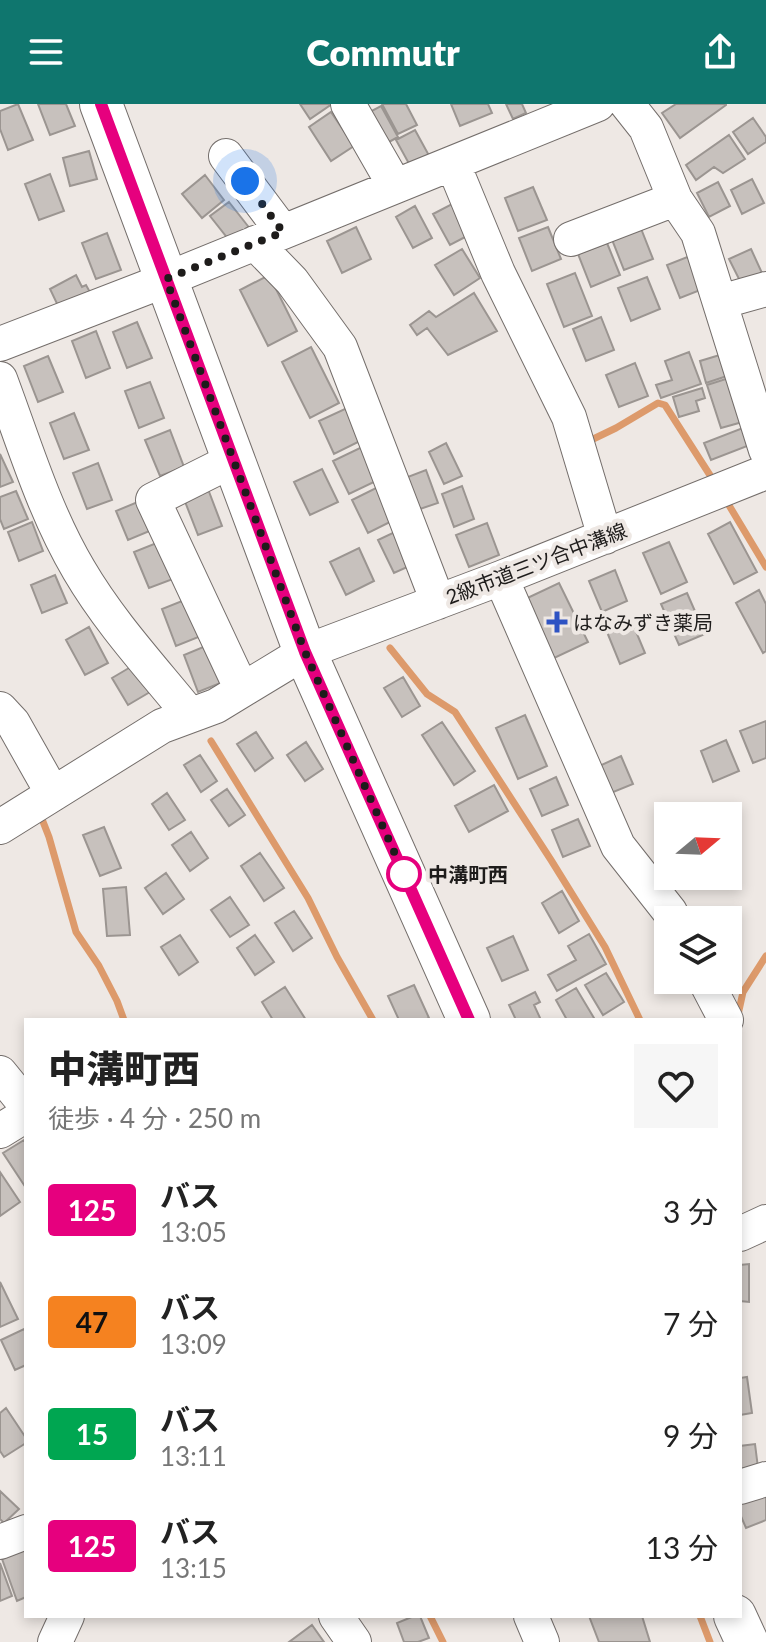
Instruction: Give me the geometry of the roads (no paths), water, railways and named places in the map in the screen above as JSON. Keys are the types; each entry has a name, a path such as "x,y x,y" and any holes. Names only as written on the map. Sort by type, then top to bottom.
{"main road":[{"path":"101,104 305,652 468,1018"},
{"path":"736,1618 747,1642"}],"street":[{"path":"348,104 395,186"},
{"path":"0,344 598,104"},
{"path":"627,104 646,128 675,199 698,233 766,450"},
{"path":"226,156 292,281 340,347 438,602"},
{"path":"453,164 498,273 569,417 605,537"},
{"path":"571,239 675,199"},
{"path":"720,302 766,289"},
{"path":"0,379 53,519 79,570 112,620 216,704"},
{"path":"216,704 153,500 233,460"},
{"name":"2級市道三ツ合中溝線","path":"216,704 305,652 766,472"},
{"path":"501,578 618,846 665,906"},
{"path":"0,827 162,726 216,704"},
{"path":"0,850 173,744 216,704"},
{"path":"0,709 13,723 53,794"},
{"path":"712,994 725,1018"},
{"path":"0,1073 24,1103"},
{"path":"0,1131 24,1116"},
{"path":"742,1233 766,1222"},
{"path":"742,1486 766,1479"},
{"path":"0,1542 24,1533"},
{"path":"55,1642 66,1618"},
{"path":"337,1618 354,1642"},
{"path":"532,1618 542,1642"}],"waterway":[{"path":"587,442 658,403 665,405 715,483"},
{"path":"724,497 766,567"},
{"path":"390,648 427,694 455,712 605,947 639,1018"},
{"path":"211,741 308,898 372,1018"},
{"path":"40,814 76,932 99,966 123,1018"},
{"path":"738,1015 743,992 766,956"},
{"path":"431,1618 443,1642"},
{"path":"701,1618 710,1642"}],"place":[{"name":"はなみずき薬局","path":"557,622"},
{"name":"中溝町西","path":"404,874"}]}
